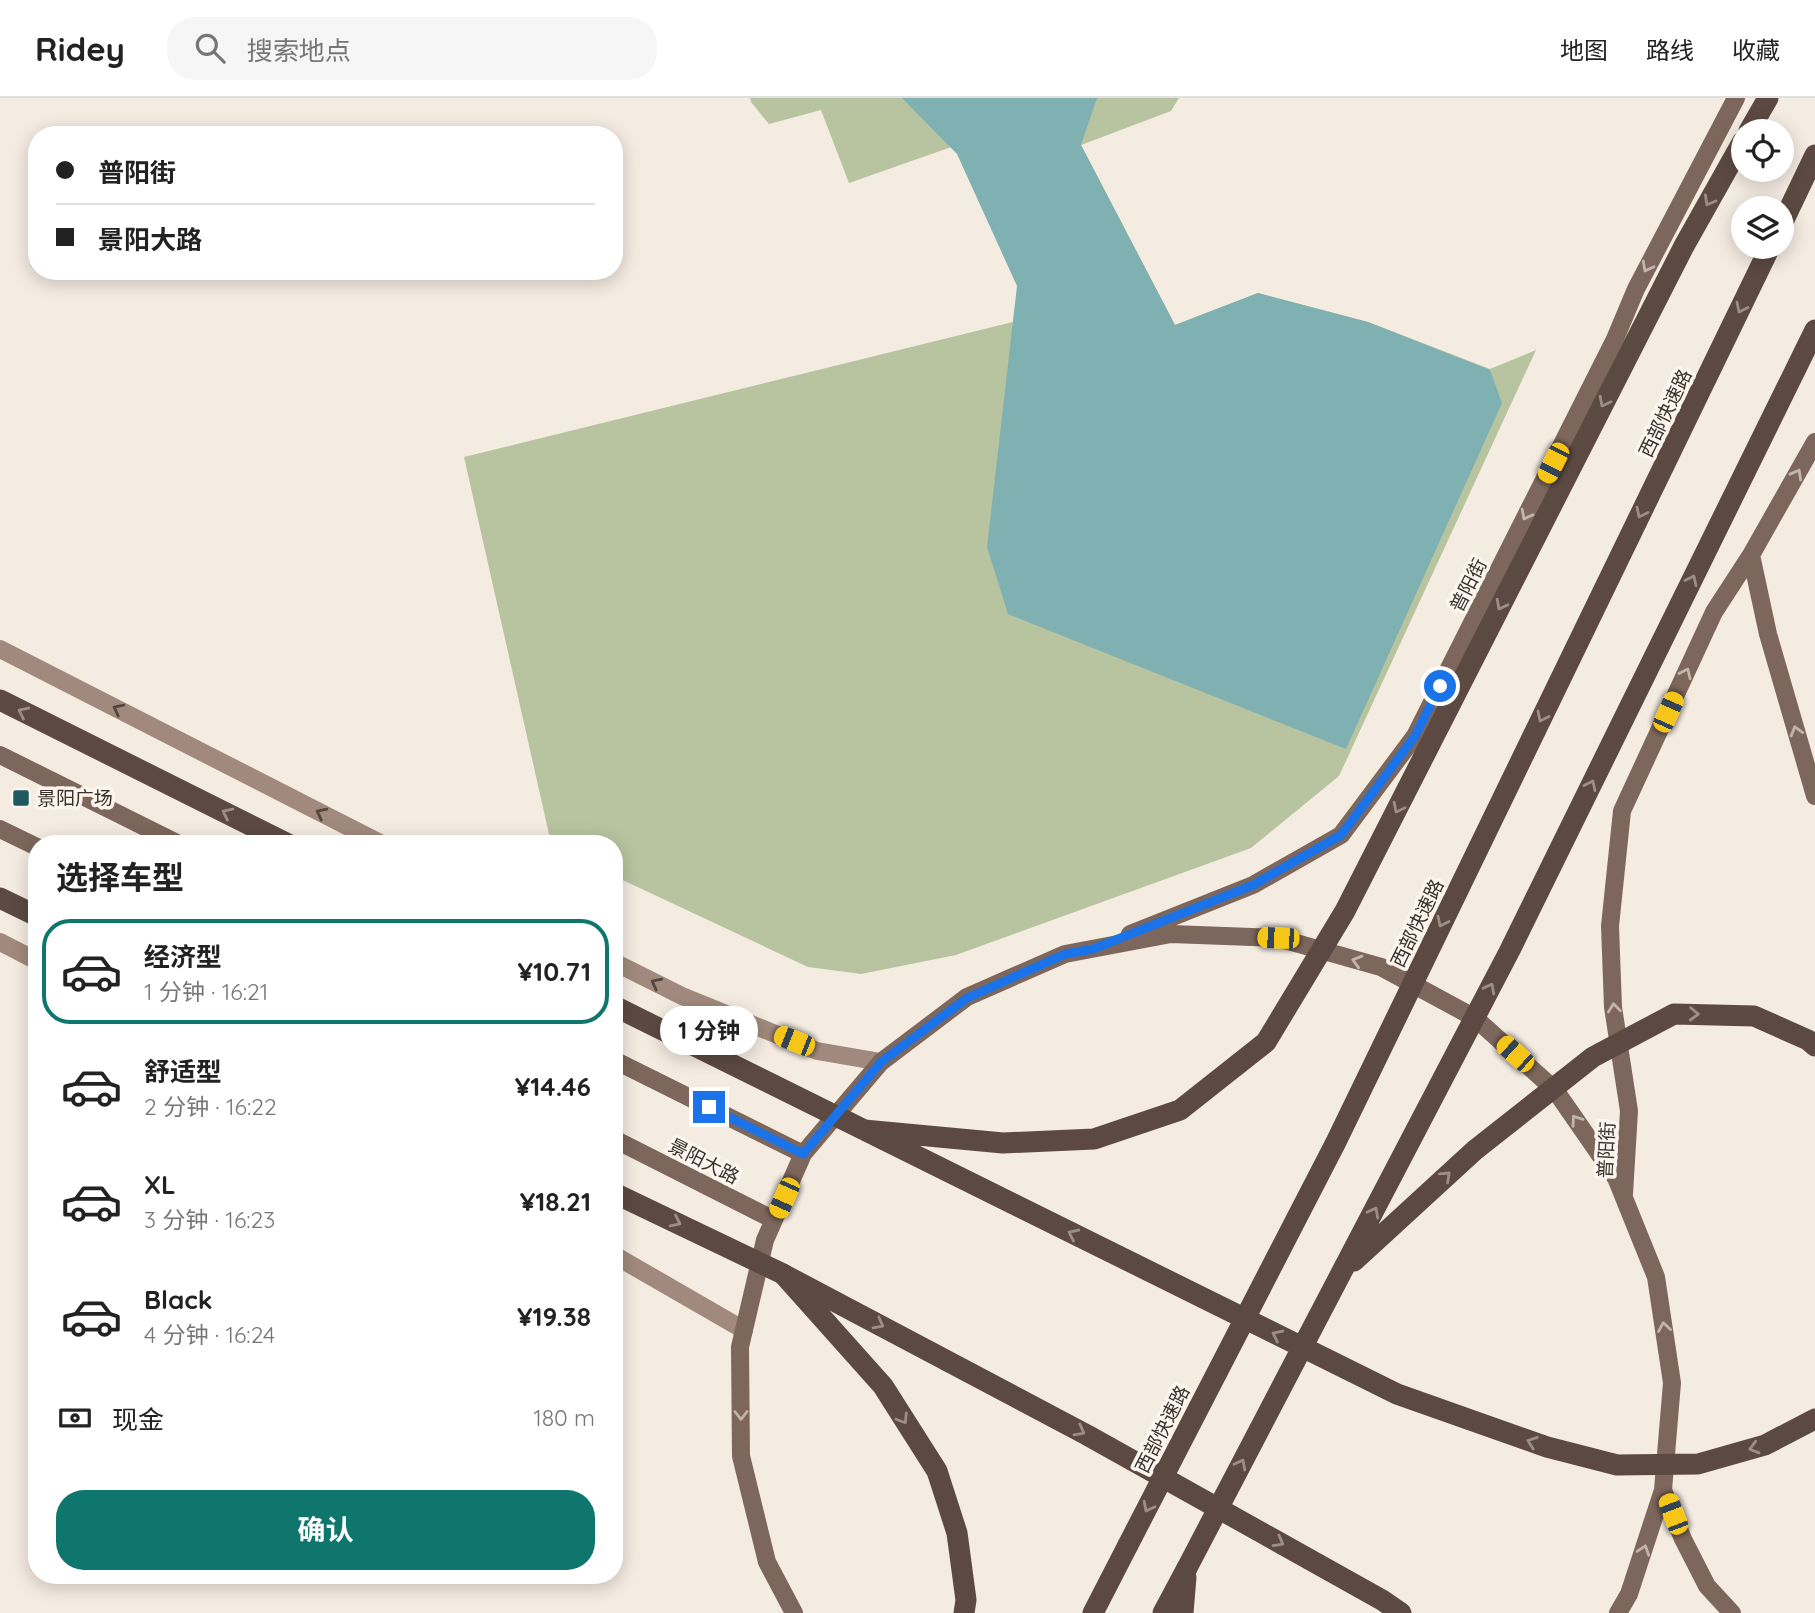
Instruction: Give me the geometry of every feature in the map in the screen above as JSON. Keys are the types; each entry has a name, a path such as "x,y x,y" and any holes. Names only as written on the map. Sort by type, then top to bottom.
{"highway":[{"path":"1756,119 1768,98"},
{"path":"1794,199 1815,155"},
{"path":"864,1130 1003,1143 1094,1139 1180,1110 1266,1042 1345,911 1684,246 1731,162"},
{"name":"西部快速路","path":"1093,1613 1336,1142 1764,259"},
{"path":"1163,1613 1510,950 1815,330"},
{"path":"0,700 270,835"},
{"path":"0,898 28,912"},
{"path":"623,1010 1397,1394 1547,1447 1617,1465 1698,1464 1765,1445 1815,1419"},
{"path":"1342,1272 1475,1150 1593,1056 1674,1014 1754,1016 1808,1040 1815,1046"},
{"path":"623,1197 781,1273 1087,1435 1401,1613"},
{"path":"781,1273 883,1386 936,1471 957,1533 966,1600 964,1613"},
{"path":"1183,1613 1187,1568"}],"main road":[{"name":"普阳街","path":"1093,949 1253,885 1341,835 1415,736 1615,340 1636,289 1736,98"},
{"name":"普阳街","path":"1624,1197 1629,1111 1613,1007 1610,926 1622,811 1714,612 1751,555 1815,442"},
{"path":"1751,555 1768,635 1815,796"},
{"path":"0,755 161,835"},
{"path":"0,829 28,843"},
{"path":"794,1613 767,1562 741,1456 740,1347 765,1240 803,1154 881,1062 967,998 1065,954 1171,934 1278,938 1381,967 1475,1018 1555,1090 1616,1178 1656,1277 1672,1383 1664,1490 1629,1594 1618,1613"},
{"path":"623,1064 803,1154"},
{"name":"景阳大路","path":"623,1144 774,1220"},
{"path":"1664,1490 1683,1539 1707,1586 1732,1613"}],"street":[{"path":"0,649 364,835"},
{"path":"0,942 28,956"},
{"path":"623,967 681,996 817,1051 881,1062"},
{"path":"623,1260 744,1330"}],"green space":[{"path":"750,98 1179,98 1171,111 1081,145 1175,325 1258,293 1368,322 1490,369 1536,350 1339,776 1251,848 956,955 861,974 808,967 623,880 623,835 549,835 464,457 1029,318 1003,220 957,145 849,183 821,110 769,124"}],"water":[{"path":"902,98 1097,98 1081,145 1175,325 1258,293 1368,322 1490,370 1502,403 1346,749 1008,614 987,547 1017,286 957,154"}],"place":[{"name":"景阳广场","path":"21,798"}],"route":[{"path":"709,1107 803,1154 881,1062 967,998 1065,954 1093,949 1253,885 1341,835 1415,736 1440,686"}]}
